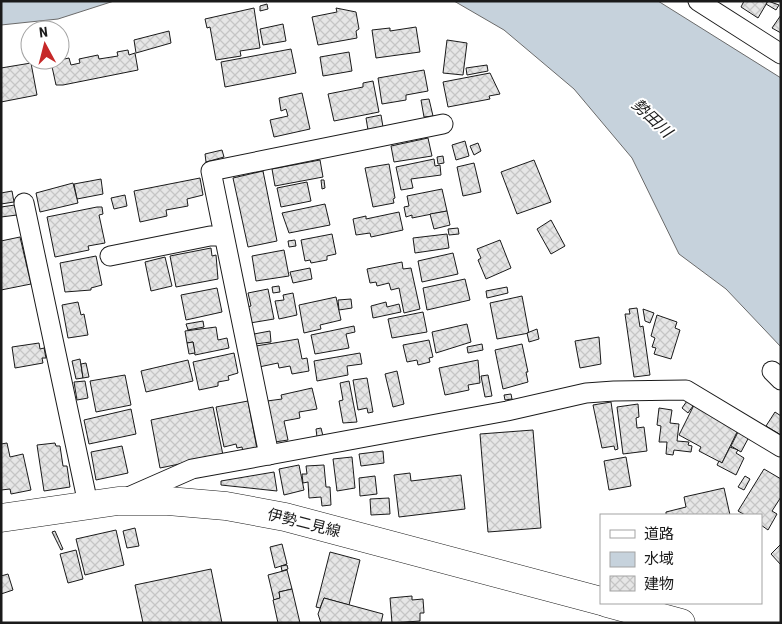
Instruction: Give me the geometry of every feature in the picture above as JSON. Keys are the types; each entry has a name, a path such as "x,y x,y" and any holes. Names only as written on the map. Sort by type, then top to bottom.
{"main road":[{"name":"伊勢二見線","path":"1,518 118,501 168,500 226,506 285,517 600,601"},
{"path":"611,604 681,623"}],"street":[{"path":"698,1 781,54"},
{"path":"269,455 210,171 443,124"},
{"path":"24,202 88,504"},
{"path":"110,256 210,236 223,236"},
{"path":"118,501 192,469 507,411 586,393 686,390 781,447"}],"water":[{"path":"1,1 114,1 58,19 20,20 20,23 1,25"},
{"name":"勢田川","path":"454,1 658,1 781,78 781,347 726,289 679,254 632,158 574,89 504,30"}],"building":[{"path":"744,1 768,1 758,18 741,7"},
{"path":"768,1 779,5 776,10 766,4"},
{"path":"267,4 268,9 260,11 260,6"},
{"path":"254,8 260,48 240,51 241,56 216,60 210,27 207,28 205,19"},
{"path":"336,8 356,12 359,29 356,31 357,38 318,45 312,17 337,12"},
{"path":"781,15 781,33 772,28"},
{"path":"283,24 286,41 263,45 260,29"},
{"path":"416,27 420,52 376,58 372,30 390,28 390,31"},
{"path":"169,31 171,43 136,53 134,40"},
{"path":"447,40 467,43 463,75 443,73"},
{"path":"291,49 296,73 225,87 221,62"},
{"path":"128,50 129,55 135,53 138,70 56,85 53,70 70,70 70,62 71,65 80,63 79,59 98,55 99,59 118,56 117,52"},
{"path":"349,52 352,71 323,76 320,57"},
{"path":"20,65 20,70 32,70 37,95 1,102 1,68"},
{"path":"487,65 488,71 467,75 466,68"},
{"path":"424,70 428,91 406,95 406,100 382,104 378,78"},
{"path":"490,73 500,94 489,96 490,99 448,107 443,82"},
{"path":"373,81 379,112 334,121 328,94 363,87 363,83"},
{"path":"302,93 310,129 274,137 270,120 288,116 286,109 281,111 279,98"},
{"path":"429,99 433,116 424,117 421,100"},
{"path":"381,115 383,127 368,130 366,118"},
{"path":"428,138 432,156 394,162 391,146"},
{"path":"465,141 469,156 456,160 452,145"},
{"path":"478,143 481,151 474,155 470,146"},
{"path":"222,150 224,157 206,162 205,154"},
{"path":"443,156 444,163 438,164 437,157"},
{"path":"434,159 435,166 440,165 441,175 411,179 413,188 401,190 396,167"},
{"path":"320,160 323,177 275,186 272,169"},
{"path":"534,160 551,202 517,214 501,172"},
{"path":"474,163 481,192 463,196 457,167"},
{"path":"389,164 395,198 393,199 394,203 373,207 365,168"},
{"path":"263,171 277,241 248,247 233,178"},
{"path":"200,178 203,195 187,199 188,206 166,210 167,216 140,222 134,191"},
{"path":"101,179 103,194 77,199 74,184"},
{"path":"321,180 324,180 325,188 322,189"},
{"path":"307,182 311,201 281,207 277,188"},
{"path":"73,183 78,203 40,212 36,193"},
{"path":"442,189 447,211 412,218 412,215 406,217 404,207 409,206 407,196"},
{"path":"12,191 14,202 1,204 1,193"},
{"path":"125,195 127,206 114,209 111,198"},
{"path":"325,204 330,225 289,233 282,213"},
{"path":"15,205 17,215 1,217 1,207"},
{"path":"102,207 103,214 99,215 105,243 88,246 89,250 55,257 47,217"},
{"path":"447,211 450,225 434,229 430,214"},
{"path":"399,212 403,230 371,237 370,233 356,235 353,219 366,216 366,219"},
{"path":"551,220 565,246 551,254 537,229"},
{"path":"458,228 459,234 449,235 448,229"},
{"path":"332,234 336,254 327,256 327,260 311,263 310,260 305,261 301,240"},
{"path":"447,234 449,248 415,253 413,238"},
{"path":"20,237 31,284 1,290 1,241"},
{"path":"295,240 296,246 289,247 288,241"},
{"path":"500,240 511,268 486,279 478,260 481,258 477,249"},
{"path":"211,248 212,256 216,255 218,279 176,287 170,256"},
{"path":"284,250 289,276 256,281 252,256"},
{"path":"453,253 458,274 422,282 418,261"},
{"path":"96,256 102,285 91,288 91,290 65,292 60,263"},
{"path":"165,257 172,286 151,291 145,262"},
{"path":"402,262 403,269 411,268 420,309 404,313 399,288 391,290 389,283 377,286 376,282 370,283 367,269"},
{"path":"310,268 312,279 293,283 290,272"},
{"path":"465,279 470,300 427,310 423,288"},
{"path":"279,286 280,292 273,293 272,287"},
{"path":"507,287 508,293 487,298 486,291"},
{"path":"217,288 222,312 186,320 181,295"},
{"path":"268,289 274,319 250,323 247,307 251,306 248,293"},
{"path":"293,293 297,315 279,319 275,301 284,300 283,295"},
{"path":"522,296 529,333 497,339 490,303"},
{"path":"336,297 341,320 320,325 321,329 304,333 299,305"},
{"path":"351,299 352,308 339,310 338,300"},
{"path":"78,302 81,315 84,314 88,335 68,338 62,305"},
{"path":"386,302 387,307 399,304 401,312 373,318 371,306"},
{"path":"637,308 640,327 643,326 650,375 634,377 625,314 630,314 629,309"},
{"path":"643,309 654,313 650,323 645,321"},
{"path":"423,312 427,332 392,338 388,319"},
{"path":"657,315 677,322 675,328 680,330 671,359 654,354 656,348 652,347 655,338 651,336"},
{"path":"203,321 204,327 188,330 186,324"},
{"path":"467,324 471,342 436,353 432,332"},
{"path":"354,326 355,332 346,334 349,348 315,354 311,335"},
{"path":"216,327 218,340 227,338 229,348 195,355 193,342 187,343 185,331"},
{"path":"537,329 539,339 529,342 527,333"},
{"path":"270,331 271,342 255,344 254,334"},
{"path":"599,337 601,364 580,368 575,341"},
{"path":"298,339 302,359 307,358 309,371 292,374 290,366 279,368 278,363 259,367 256,346"},
{"path":"429,340 433,357 429,358 430,362 418,365 417,360 407,362 403,345"},
{"path":"193,342 195,353 189,354 187,343"},
{"path":"39,343 40,349 44,348 46,358 42,358 43,363 15,368 12,347"},
{"path":"482,344 483,350 468,353 467,347"},
{"path":"522,344 528,372 526,372 528,382 503,389 495,350"},
{"path":"234,353 238,373 228,376 229,380 218,382 218,386 199,390 193,362"},
{"path":"360,353 362,364 347,366 348,375 317,381 314,361"},
{"path":"80,359 83,378 76,379 72,361"},
{"path":"188,360 193,381 146,392 141,371"},
{"path":"478,360 480,383 468,385 469,390 445,395 439,368"},
{"path":"86,363 89,377 83,378 81,364"},
{"path":"397,371 404,404 393,407 385,374"},
{"path":"125,375 131,405 96,412 90,381"},
{"path":"488,375 492,396 485,397 481,376"},
{"path":"367,378 373,412 368,413 367,408 358,410 353,380"},
{"path":"85,381 88,398 77,400 74,382"},
{"path":"349,381 357,422 343,423 339,401 343,400 340,383"},
{"path":"312,388 317,409 299,412 300,418 284,421 288,440 275,442 267,401 282,399 281,395"},
{"path":"511,394 512,399 505,400 504,395"},
{"path":"248,401 257,449 243,452 242,447 237,448 236,444 224,447 216,407"},
{"path":"687,401 693,406 688,413 682,408"},
{"path":"611,402 618,449 615,450 614,446 602,448 593,405"},
{"path":"638,404 639,417 636,418 637,428 644,427 647,451 623,454 617,407"},
{"path":"694,405 739,428 722,463 699,451 701,447 679,435"},
{"path":"213,407 223,455 160,468 151,420"},
{"path":"659,408 672,410 670,423 679,424 677,441 689,442 688,445 692,446 691,452 674,450 673,455 666,454 667,442 659,442 661,426 657,425"},
{"path":"131,409 136,434 89,444 84,420"},
{"path":"775,412 781,416 781,435 766,426"},
{"path":"321,428 323,436 317,437 316,429"},
{"path":"533,430 541,528 488,532 480,434"},
{"path":"738,432 749,437 741,452 731,446"},
{"path":"7,443 10,457 23,454 31,490 11,494 10,489 1,490 1,444"},
{"path":"55,443 56,446 60,446 63,466 67,466 70,487 44,491 37,445"},
{"path":"122,446 128,473 96,480 91,452"},
{"path":"730,447 738,450 736,453 744,458 736,475 717,465 719,461 722,463"},
{"path":"383,451 384,463 361,466 359,454"},
{"path":"352,457 355,488 337,491 333,459"},
{"path":"626,457 631,486 609,490 604,461"},
{"path":"299,465 304,490 284,495 279,469"},
{"path":"324,465 326,487 330,487 331,505 322,506 321,497 309,498 308,482 303,483 302,474 307,474 306,466"},
{"path":"764,469 781,479 781,497 772,511 777,514 768,530 762,526 762,514 743,514 738,511"},
{"path":"274,472 277,491 221,485 221,481"},
{"path":"410,473 411,481 461,475 465,509 399,517 394,475"},
{"path":"375,476 377,494 360,496 359,478"},
{"path":"745,476 750,479 744,490 738,487"},
{"path":"724,488 730,514 666,514 666,512 686,507 684,497"},
{"path":"389,498 390,514 371,515 370,499"},
{"path":"135,528 139,546 127,548 123,531"},
{"path":"116,530 124,565 85,575 76,539"},
{"path":"55,531 63,549 61,550 52,532"},
{"path":"282,544 287,564 275,568 270,547"},
{"path":"781,544 781,565 771,554"},
{"path":"76,550 83,579 68,583 60,554"},
{"path":"330,552 360,560 349,605 324,598 320,608 316,607"},
{"path":"287,565 288,569 282,571 281,566"},
{"path":"211,569 222,623 143,623 135,585"},
{"path":"287,570 292,589 279,592 280,598 274,600 268,575"},
{"path":"8,574 13,590 1,594 1,576"},
{"path":"292,589 300,623 278,623 273,600 280,598 279,592"},
{"path":"412,596 412,600 423,599 424,613 420,613 420,621 392,623 390,598"},
{"path":"324,598 383,614 381,623 321,623 318,614"}]}
